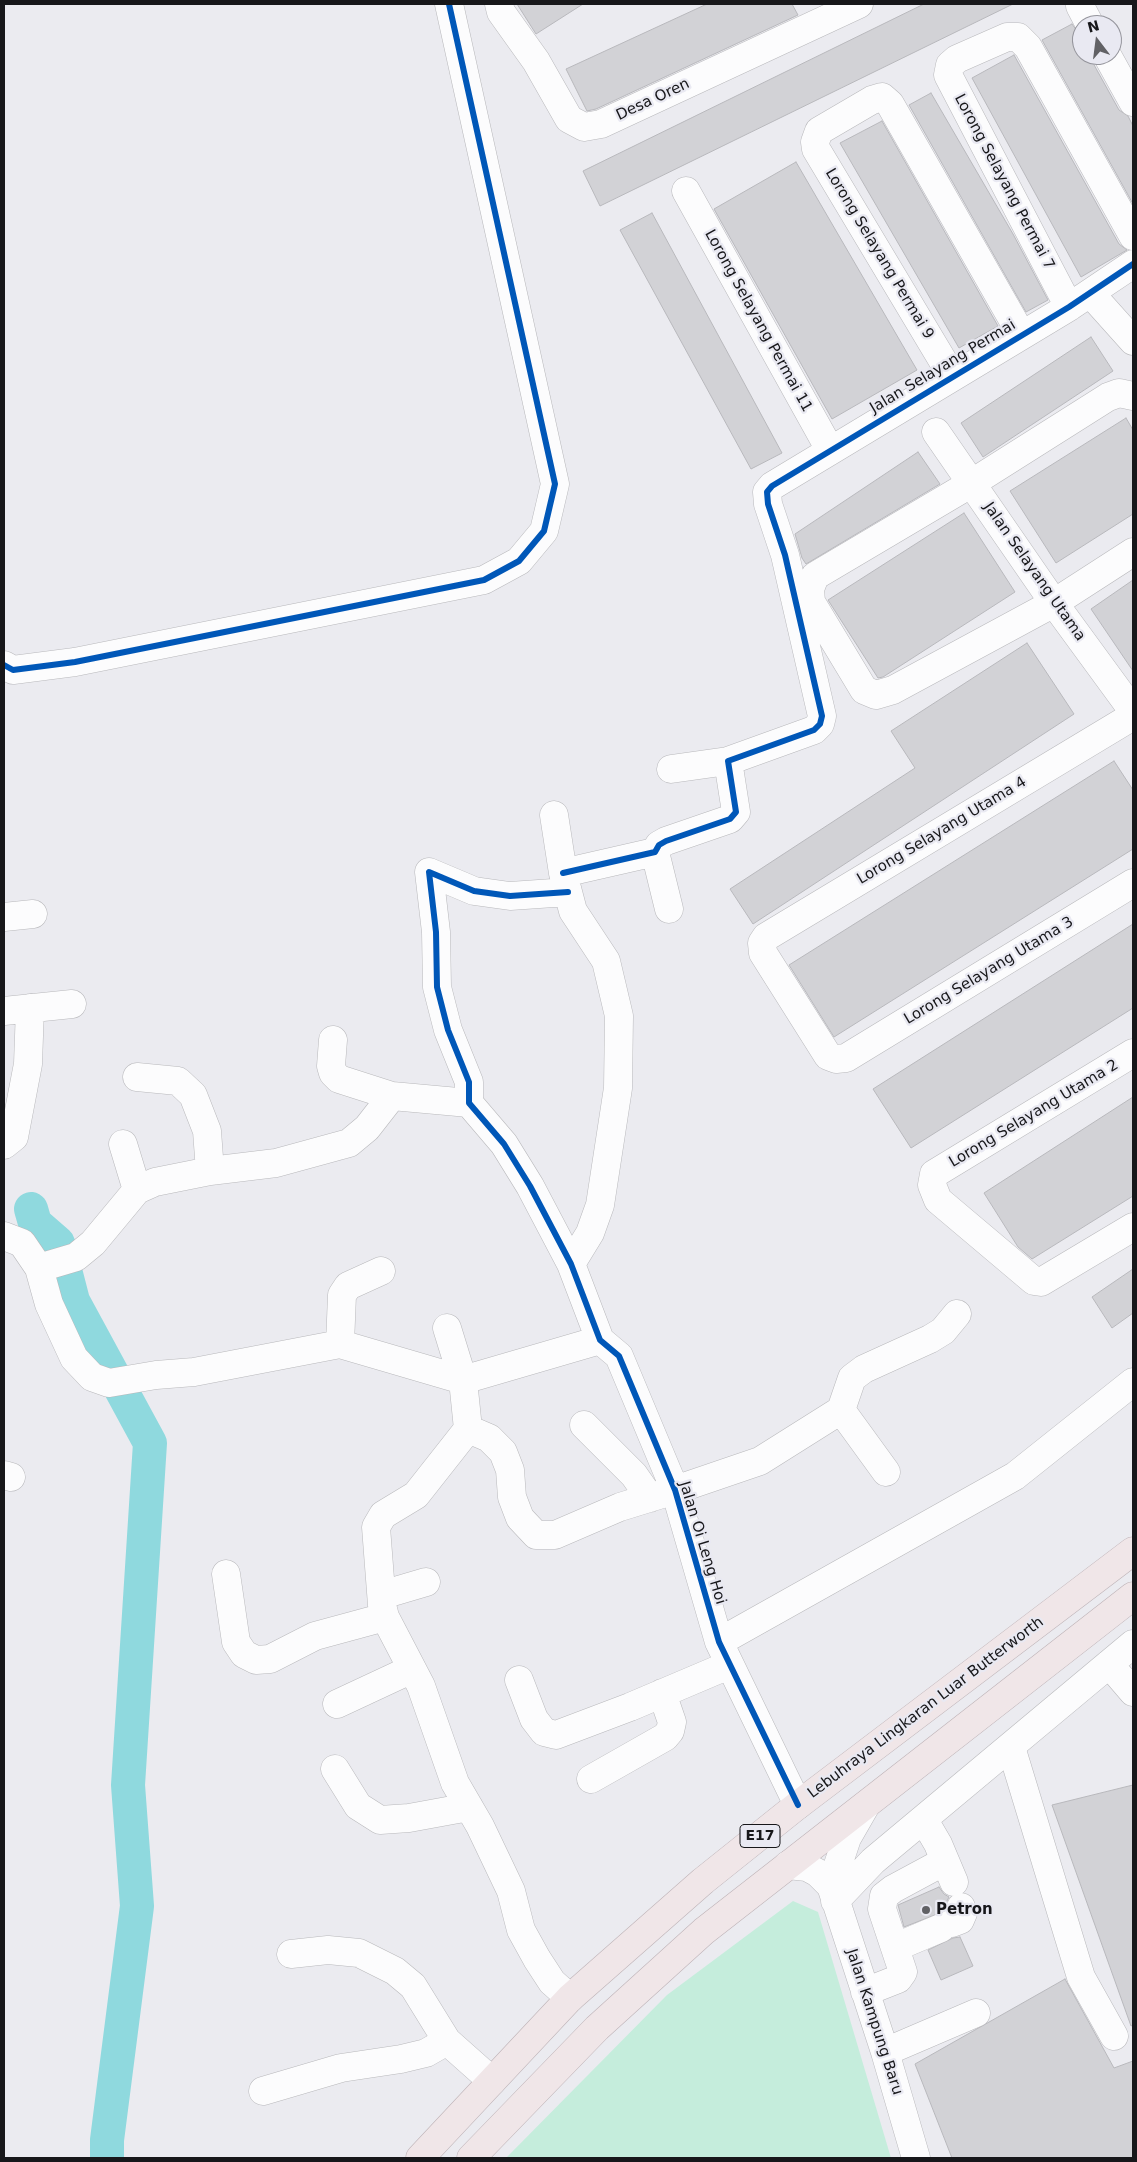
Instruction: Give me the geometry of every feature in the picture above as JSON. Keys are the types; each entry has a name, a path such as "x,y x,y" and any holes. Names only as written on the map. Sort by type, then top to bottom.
{"highway":[{"name":"Lebuhraya Lingkaran Luar Butterworth","path":"420,2158 570,1998 703,1881 798,1805 1133,1551"},
{"name":"E17","path":"470,2158 597,2028 704,1931 1133,1596"}],"street":[{"path":"4,665 13,670 75,662 484,580 519,562 544,531 555,484 449,4"},
{"name":"Desa Oren","path":"499,4 501,12 536,62 569,119 584,126 601,124 859,4"},
{"name":"Lorong Selayang Permai 7","path":"1080,300 948,75 950,65 957,58 1007,37 1018,37 1028,47 1133,236"},
{"path":"1113,65 1133,102"},
{"name":"Lorong Selayang Permai 9","path":"952,376 816,149 815,142 819,131 872,100 882,97 890,104 1021,334"},
{"name":"Lorong Selayang Permai 11","path":"686,191 830,450"},
{"name":"Jalan Selayang Permai","path":"728,761 814,730 820,724 822,716 785,555 768,504 767,492 772,486 830,450 1080,300 1133,264"},
{"path":"1080,300 1133,341"},
{"path":"1121,397 815,576 810,589 811,602 864,690 876,695 893,690 1054,603 1133,552"},
{"name":"Jalan Selayang Utama","path":"936,432 1054,603 1133,711"},
{"name":"Lorong Selayang Utama 4","path":"846,1058 836,1059 828,1056 763,953 762,944 766,937 1133,716"},
{"path":"669,909 656,852 659,845 734,817 736,812 728,761 671,770"},
{"path":"554,815 573,910 606,961 619,1016 618,1088 600,1205 590,1233 571,1264"},
{"path":"333,1040 331,1066 333,1073 339,1079 392,1096 469,1103 469,1082 448,1030 437,987 436,932 429,872 474,891 510,896 566,882 656,852"},
{"name":"Lorong Selayang Utama 3","path":"846,1058 1133,883"},
{"path":"4,917 34,914"},
{"path":"4,1011 72,1004"},
{"path":"4,1145 14,1138 28,1064 30,1008"},
{"name":"Lorong Selayang Utama 2","path":"1133,1053 934,1174 932,1185 938,1200 1034,1281 1041,1282 1051,1278 1133,1227"},
{"path":"137,1077 178,1081 193,1095 207,1131 210,1171"},
{"path":"43,1266 76,1257 93,1243 137,1190 156,1182 210,1171 276,1163 350,1143 367,1128 392,1096"},
{"name":"Jalan Oi Leng Hoi","path":"469,1103 504,1144 530,1186 571,1264 600,1340 619,1356 662,1494 724,1654 798,1805"},
{"path":"124,1144 137,1190"},
{"path":"4,1236 22,1243 43,1266 49,1304 74,1358 92,1377 109,1383 138,1377 194,1372 340,1344 463,1380 600,1340"},
{"path":"340,1344 342,1295 348,1286 380,1271"},
{"path":"468,1429 488,1438 503,1452 510,1470 512,1497 520,1518 536,1535 556,1535 620,1507 760,1461 841,1410 852,1378 864,1369 942,1331 957,1314"},
{"path":"447,1328 463,1380 468,1429 416,1494 383,1515 376,1527 383,1606 421,1686 455,1783 511,1892 521,1930 552,1982 570,1998"},
{"path":"520,1680 534,1719 544,1732 556,1735 662,1694 1015,1476 1133,1382"},
{"path":"841,1410 886,1472"},
{"path":"584,1425 634,1475 662,1494"},
{"path":"226,1574 236,1642 244,1654 256,1660 270,1659 315,1636 383,1606 426,1582"},
{"path":"833,1894 1133,1644"},
{"path":"1109,1664 1133,1692"},
{"path":"337,1704 412,1669"},
{"path":"591,1779 665,1737 670,1731 672,1722 662,1694"},
{"path":"1011,1747 1081,1977 1114,2036"},
{"path":"334,1769 358,1806 380,1820 409,1818 469,1807"},
{"path":"833,1894 847,1838 867,1804"},
{"path":"865,1992 898,1979 903,1972 882,1909 884,1896 894,1889 949,1871 938,1844 924,1820"},
{"path":"873,1861 894,1889"},
{"name":"Jalan Kampung Baru","path":"788,1865 807,1867 818,1873 833,1894 885,2052 916,2158"},
{"path":"896,1947 951,1919"},
{"path":"291,1954 328,1950 359,1952 395,1971 413,1986 447,2041 492,2081"},
{"path":"885,2052 976,2013"},
{"path":"263,2091 341,2068 401,2059 426,2053 447,2041"}],"green space":[{"path":"793,1901 818,1912 891,2158 506,2158 667,1995"}],"building":[{"path":"517,4 583,4 536,34"},
{"path":"707,4 792,4 798,15 596,109 587,111 566,69"},
{"path":"924,4 1013,4 600,206 583,171"},
{"path":"1072,24 1072,65 1094,65 1119,110 1128,116 1133,126 1133,204 1042,40"},
{"path":"1014,55 1119,244 1127,250 1081,277 972,78"},
{"path":"931,93 1013,234 1048,300 1026,312 909,105"},
{"path":"882,121 998,326 959,348 840,143"},
{"path":"796,162 917,370 832,419 714,209"},
{"path":"652,213 782,453 751,469 620,230"},
{"path":"1091,337 1113,371 983,457 961,423"},
{"path":"1126,418 1133,430 1133,514 1056,563 1010,491"},
{"path":"918,452 940,484 806,564 802,558 795,534"},
{"path":"964,513 1015,592 883,677 878,678 828,600"},
{"path":"1133,580 1133,671 1091,609"},
{"path":"1027,643 1074,714 753,924 730,889 915,768 891,731"},
{"path":"1114,761 1133,790 1133,849 834,1037 789,965"},
{"path":"1133,924 1133,1008 911,1148 873,1089"},
{"path":"1133,1097 1133,1196 1032,1259 1018,1247 984,1193"},
{"path":"1133,1269 1133,1313 1112,1328 1092,1297"},
{"path":"1133,1785 1133,2025 1131,2026 1052,1805"},
{"path":"939,1887 949,1897 946,1909 904,1927 898,1905"},
{"path":"960,1937 973,1966 941,1980 928,1950 953,1938"},
{"path":"1065,1979 1114,2068 1133,2061 1133,2158 952,2158 915,2064"}],"waterway":[{"path":"31,1209 35,1223 58,1243 73,1301 150,1443 128,1785 137,1906 107,2140 107,2158"}],"cycle path":[{"path":"4,665 13,670 75,662 484,580 519,561 544,531 555,484 449,4"},
{"path":"563,873 655,852 659,845 666,841 730,819 736,812 728,761 814,730 820,724 822,716 785,555 768,504 767,492 772,486 1069,307 1133,264"},
{"path":"568,892 510,896 474,891 429,872 436,932 437,987 448,1030 469,1082 469,1103 504,1144 530,1186 571,1264 600,1340 619,1356 675,1490 719,1642 798,1805"}],"place":[{"name":"Petron","path":"926,1910"}]}
